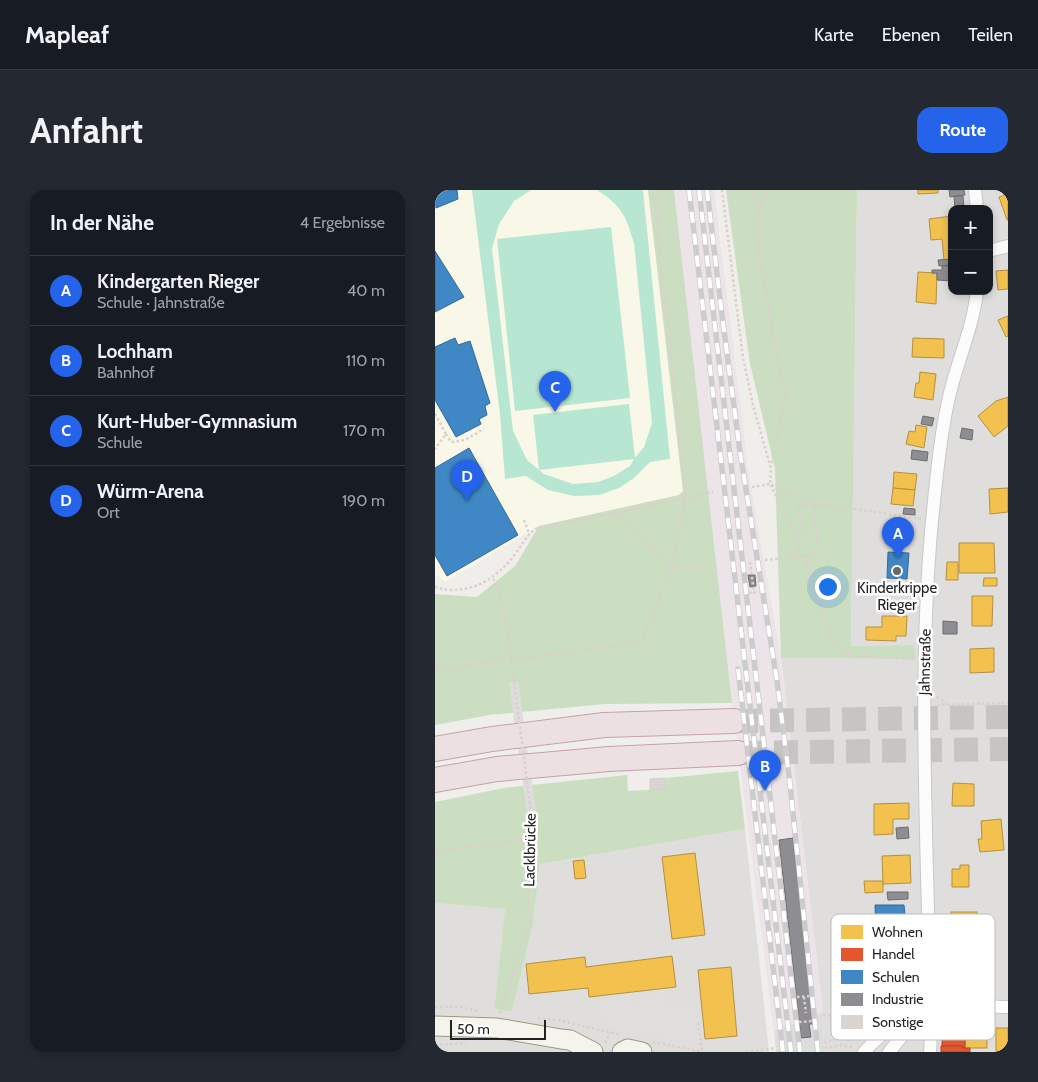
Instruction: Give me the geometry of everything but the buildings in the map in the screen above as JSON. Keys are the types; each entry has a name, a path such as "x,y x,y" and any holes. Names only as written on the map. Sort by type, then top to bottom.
{"highway":[{"path":"435,749 492,739 604,725 734,721"},
{"path":"435,780 506,768 609,759 737,752"}],"street":[{"path":"975,190 977,205"},
{"path":"993,250 1008,246"},
{"name":"Jahnstraße","path":"928,914 924,704 927,588 932,520 938,466 949,398 975,309 977,295"},
{"path":"995,1007 1008,1007"},
{"path":"441,1014 497,1028 570,1040 593,1052"},
{"path":"863,1052 875,1040"},
{"path":"889,1052 899,1040"},
{"path":"622,1052 628,1049 642,1052"}],"path":[{"path":"435,670 642,642 671,567 686,497 659,250 655,190"},
{"path":"722,190 743,358 753,405 771,469"},
{"path":"752,190 757,213 759,255 785,399 771,469 770,484 797,538 799,556"},
{"path":"757,213 768,190"},
{"path":"435,414 451,442 465,440 484,429"},
{"path":"435,448 446,434"},
{"path":"752,487 770,484 780,490 803,498 816,506"},
{"path":"435,586 446,590 459,590 493,579 514,556 529,533 537,528 713,492"},
{"path":"797,538 803,529 798,506 829,505 932,520"},
{"path":"765,560 803,556 816,551 819,542 813,512 816,506"},
{"path":"614,513 671,567 695,569 717,566"},
{"path":"524,520 529,533"},
{"path":"803,556 829,635 838,650 851,656 925,659"},
{"path":"750,562 754,593"},
{"path":"493,579 501,604 511,660"},
{"path":"749,593 760,592"},
{"name":"Lacklbrücke","path":"499,1015 529,924 532,838 532,820 511,660"},
{"path":"924,704 1008,703"},
{"path":"435,852 532,838"},
{"path":"797,998 810,996"},
{"path":"804,997 806,1013"},
{"path":"823,1015 831,1015"},
{"path":"807,1021 807,1028"},
{"path":"799,1022 813,1021"},
{"path":"698,1023 703,1052"},
{"path":"824,1042 833,1040"},
{"path":"825,1048 842,1044 859,1052"},
{"path":"670,1051 671,1046"},
{"path":"746,1052 775,1048"}],"shaded area":[{"path":"435,190 648,190 683,491 680,495 539,526 445,582 435,574"},
{"path":"674,190 714,190 749,476 781,658 823,1012 774,1031 732,703"},
{"path":"857,190 1008,190 1008,1052 824,1052 823,1012 781,658 916,659 913,645 851,646"},
{"path":"745,829 769,1052 435,1052 435,903 505,909 494,1009 512,1012 533,924 540,864"},
{"path":"663,997 665,1010 697,1007 701,1037 666,1041 665,1032 654,1033 635,1030 616,1032 615,1021 606,1022 604,1002 614,1001 640,1008 639,1000"}],"green space":[{"path":"472,190 531,190 514,201 499,224 492,249 513,431 527,460 539,470 533,415 629,404 635,458 644,447 652,423 634,243 622,212 612,201 597,190 643,190 670,459 650,462 634,478 619,488 599,495 574,496 548,490 526,476 505,479 500,414","holes":["634,459 630,466 614,476 598,482 573,484 544,474 539,470"]},
{"path":"648,190 674,190 732,703 605,704 489,715 435,725 435,594 477,597 515,566 539,526 679,495 683,491"},
{"path":"726,190 857,190 851,646 914,645 916,659 781,658 775,469 750,364"},
{"path":"611,227 630,398 515,411 497,239"},
{"path":"738,771 745,829 540,864 533,924 512,1012 494,1009 505,909 435,903 435,802 504,788 627,775 628,791 666,789 666,778"}],"pier":[{"path":"518,681 537,819 528,820 509,682"},
{"path":"823,1012 824,1052 776,1052 774,1031"}],"tunnel":[{"path":"734,721 1008,717"},
{"path":"738,753 1008,749"}],"railway":[{"path":"689,190 791,1052"},
{"path":"699,190 800,1052"},
{"path":"707,190 740,452 777,681 790,784 818,1052"},
{"path":"738,669 783,1052"}],"place":[{"name":"Kurt-Huber-Gymnasium","path":"555,412"},
{"name":"Würm-Arena","path":"467,501"},
{"name":"Kindergarten Rieger","path":"898,558"},
{"name":"Kinderkrippe Rieger","path":"897,571"},
{"name":"Lochham","path":"765,791"}]}
